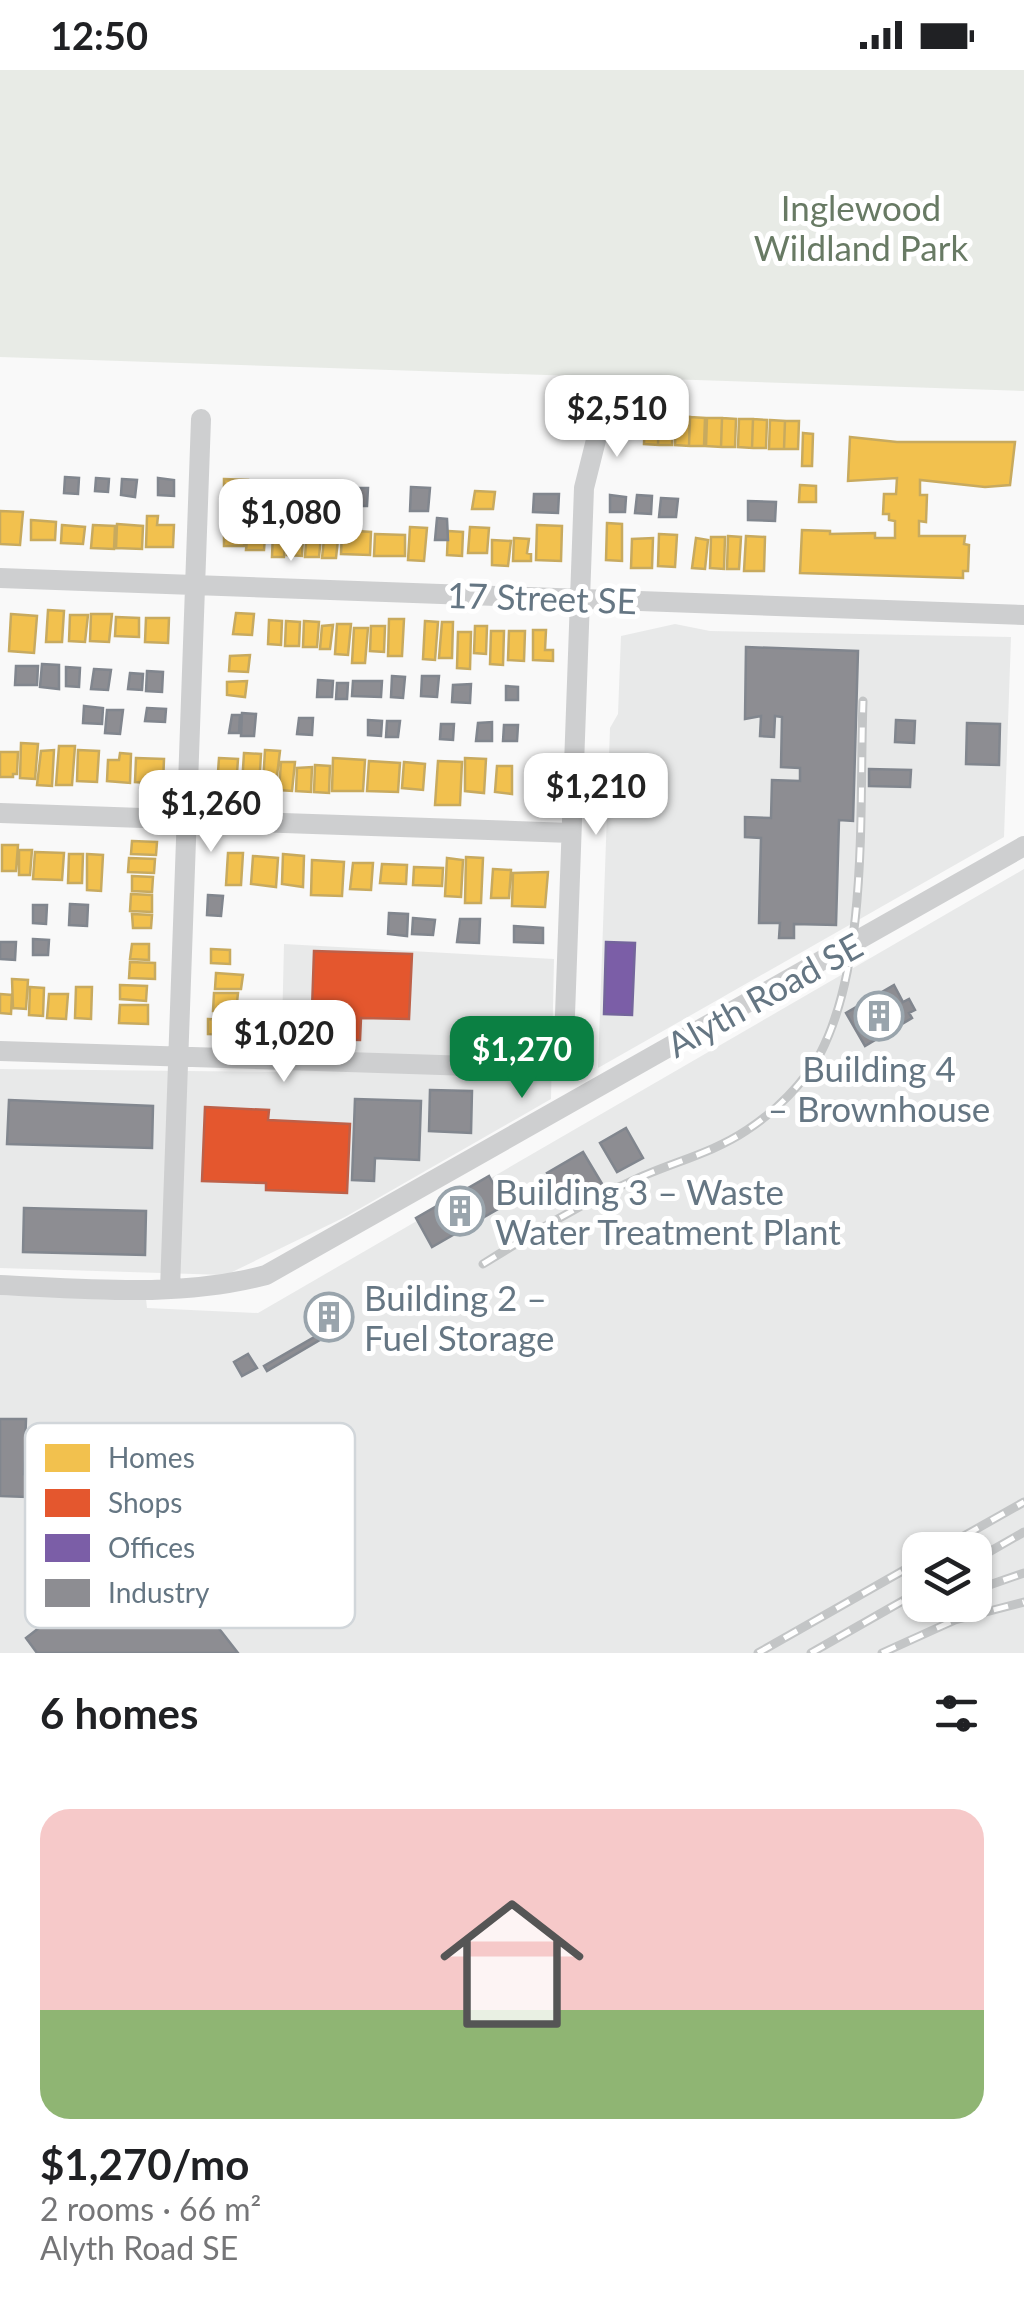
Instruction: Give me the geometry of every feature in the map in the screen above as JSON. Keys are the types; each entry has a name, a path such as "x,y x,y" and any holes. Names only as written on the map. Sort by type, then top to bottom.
{"street":[{"path":"170,1290 200,419"},
{"path":"0,1051 536,1068 557,1062 564,1043 584,488 601,420"},
{"name":"17 Street SE","path":"0,578 1024,615"},
{"path":"0,812 572,833"},
{"name":"Alyth Road SE","path":"0,1284 170,1290 230,1284 266,1275 1024,846"}],"shaded area":[{"path":"675,624 710,631 1011,637 1004,837 598,1068 610,728 618,714 621,636"},
{"path":"1024,869 1024,1653 0,1653 0,1295 146,1299 147,1308 258,1313"},
{"path":"284,944 554,959 551,1099 345,1217 226,1275 0,1268 0,1069 281,1072"}],"green space":[{"name":"Inglewood Wildland Park","path":"0,70 1024,70 1024,391 0,357"}],"building: Homes":[{"path":"645,416 659,416 658,445 644,444"},
{"path":"659,416 673,417 672,445 658,445"},
{"path":"676,416 690,417 689,446 675,445"},
{"path":"690,417 705,418 704,446 689,446"},
{"path":"707,418 722,418 721,447 706,446"},
{"path":"722,418 736,419 735,447 721,447"},
{"path":"739,419 753,419 752,448 738,447"},
{"path":"753,419 767,420 766,448 752,448"},
{"path":"770,420 785,421 784,449 769,449"},
{"path":"785,421 799,421 798,449 784,449"},
{"path":"803,433 813,434 812,466 802,466"},
{"path":"850,437 897,442 1015,442 1010,485 985,487 920,480 920,495 927,495 926,522 919,521 919,536 965,536 964,544 969,545 968,571 963,571 963,578 800,573 802,530 875,533 875,538 895,538 895,521 889,520 889,514 883,514 884,494 896,494 897,478 848,481"},
{"path":"224,479 248,480 244,546 224,546"},
{"path":"800,485 816,486 816,502 799,502"},
{"path":"475,491 495,492 493,509 472,509"},
{"path":"0,511 23,512 20,545 0,544"},
{"path":"147,516 158,516 157,525 174,525 173,547 146,547"},
{"path":"290,517 304,517 302,556 287,555"},
{"path":"31,520 56,522 55,540 31,540"},
{"path":"249,521 266,521 264,550 246,550"},
{"path":"607,523 622,524 622,561 606,560"},
{"path":"117,524 143,526 142,549 116,548"},
{"path":"62,525 85,527 83,544 61,543"},
{"path":"93,525 115,526 114,549 91,548"},
{"path":"537,525 562,526 561,561 536,560"},
{"path":"322,527 319,557 305,557 307,528"},
{"path":"410,527 427,528 424,561 408,560"},
{"path":"470,527 489,528 487,553 468,553"},
{"path":"325,530 339,530 336,558 322,558"},
{"path":"342,530 371,532 370,555 341,554"},
{"path":"273,531 286,532 284,557 272,557"},
{"path":"448,531 463,532 462,556 447,555"},
{"path":"375,534 405,535 405,556 374,556"},
{"path":"659,534 677,535 675,567 658,566"},
{"path":"728,536 741,537 739,569 727,569"},
{"path":"746,536 765,537 764,571 744,571"},
{"path":"711,537 725,537 724,569 710,568"},
{"path":"514,538 529,539 527,553 531,554 531,561 513,561"},
{"path":"653,538 652,568 631,568 632,539"},
{"path":"696,538 708,540 705,569 692,568"},
{"path":"492,540 511,541 508,566 492,565"},
{"path":"48,610 64,611 62,642 46,642"},
{"path":"236,613 254,614 252,635 233,634"},
{"path":"11,614 37,616 34,653 9,651"},
{"path":"91,614 112,614 109,642 90,641"},
{"path":"70,615 88,615 85,642 69,641"},
{"path":"116,617 139,618 139,637 115,636"},
{"path":"146,618 169,618 168,643 145,642"},
{"path":"389,619 404,619 402,656 388,656"},
{"path":"269,620 282,621 281,645 268,644"},
{"path":"286,621 300,622 299,646 285,646"},
{"path":"304,621 319,622 317,647 303,647"},
{"path":"425,621 438,622 435,660 423,659"},
{"path":"442,622 453,622 452,658 439,658"},
{"path":"337,624 351,624 348,655 335,654"},
{"path":"333,625 330,649 320,649 322,626"},
{"path":"371,626 385,626 384,652 370,651"},
{"path":"475,626 487,626 486,654 474,653"},
{"path":"354,628 368,628 365,663 352,663"},
{"path":"533,630 546,630 545,650 553,650 553,661 533,660"},
{"path":"491,631 504,631 503,665 490,664"},
{"path":"509,631 525,631 524,661 508,660"},
{"path":"458,632 471,632 470,669 457,668"},
{"path":"250,655 248,672 229,671 230,656"},
{"path":"247,681 245,697 227,695 227,682"},
{"path":"21,743 38,744 35,779 20,778"},
{"path":"59,746 75,746 72,785 56,785"},
{"path":"54,750 52,786 37,785 41,751"},
{"path":"78,750 99,751 97,782 77,781"},
{"path":"265,750 280,751 276,784 263,784"},
{"path":"0,752 18,752 17,774 13,777 0,777"},
{"path":"120,753 131,754 130,783 107,781 108,760 119,760"},
{"path":"244,753 261,754 259,787 242,785"},
{"path":"136,758 164,759 163,784 135,782"},
{"path":"219,758 238,759 236,787 217,786"},
{"path":"333,758 365,760 363,791 332,791"},
{"path":"465,758 486,759 484,793 465,791"},
{"path":"369,761 400,763 398,792 367,791"},
{"path":"438,761 462,762 460,805 435,805"},
{"path":"281,762 295,762 292,791 279,790"},
{"path":"404,762 425,764 423,790 402,788"},
{"path":"315,765 330,766 329,793 314,792"},
{"path":"497,766 512,766 512,794 495,792"},
{"path":"535,766 552,766 551,795 533,794"},
{"path":"312,767 311,792 296,791 297,768"},
{"path":"132,841 157,842 156,855 131,854"},
{"path":"2,845 18,845 16,871 2,871"},
{"path":"19,850 32,850 30,875 19,875"},
{"path":"35,852 64,853 62,880 33,879"},
{"path":"228,853 243,853 241,885 226,885"},
{"path":"69,854 83,854 82,883 68,883"},
{"path":"87,854 103,855 101,891 87,890"},
{"path":"283,854 304,856 303,887 282,884"},
{"path":"253,856 278,858 276,887 251,884"},
{"path":"466,857 483,858 481,903 465,903"},
{"path":"129,858 155,859 154,873 128,872"},
{"path":"447,858 463,860 461,897 445,896"},
{"path":"312,860 344,862 342,896 311,895"},
{"path":"353,863 373,863 371,890 350,889"},
{"path":"382,864 407,865 406,884 380,883"},
{"path":"414,867 443,868 442,886 413,885"},
{"path":"493,869 511,870 509,898 491,898"},
{"path":"548,872 545,907 512,906 513,873"},
{"path":"132,876 153,877 152,892 132,891"},
{"path":"131,894 152,895 152,912 130,911"},
{"path":"132,914 152,915 151,928 133,928"},
{"path":"132,944 149,944 149,960 130,959"},
{"path":"211,949 230,950 230,964 211,963"},
{"path":"130,962 155,963 155,979 129,978"},
{"path":"216,973 243,975 241,989 215,989"},
{"path":"12,979 28,980 26,1009 13,1008"},
{"path":"120,985 147,986 146,1001 120,999"},
{"path":"30,987 44,988 43,1016 29,1015"},
{"path":"76,987 92,987 91,1019 75,1018"},
{"path":"214,993 238,993 236,1012 213,1011"},
{"path":"0,994 12,995 11,1014 0,1013"},
{"path":"49,994 68,994 66,1019 47,1018"},
{"path":"120,1005 148,1005 148,1024 119,1023"},
{"path":"208,1019 242,1021 241,1035 208,1034"}],"building: Shops":[{"path":"314,951 412,954 409,1019 361,1018 360,1040 311,1039"},
{"path":"205,1107 269,1110 268,1120 350,1124 347,1193 266,1190 266,1183 202,1181"}],"building: Offices":[{"path":"606,942 635,943 632,1015 604,1014"}],"building: Industry":[{"path":"65,477 79,478 78,494 64,493"},
{"path":"96,478 109,479 108,492 95,491"},
{"path":"158,478 174,480 174,496 158,495"},
{"path":"122,479 137,480 135,497 121,495"},
{"path":"329,485 342,485 341,505 329,505"},
{"path":"411,487 430,488 428,511 410,511"},
{"path":"351,488 368,488 367,506 350,506"},
{"path":"534,494 559,494 558,513 533,512"},
{"path":"610,495 626,497 625,512 610,512"},
{"path":"637,495 652,496 651,514 635,513"},
{"path":"661,498 678,499 676,517 659,517"},
{"path":"748,501 776,502 775,521 748,520"},
{"path":"437,518 447,519 448,540 435,540"},
{"path":"746,647 858,651 853,821 839,820 836,925 794,924 794,938 779,938 780,923 759,923 761,838 745,837 745,817 771,818 772,780 800,781 800,768 781,767 782,717 775,716 774,737 760,736 761,716 745,719"},
{"path":"42,664 59,665 59,689 40,687"},
{"path":"16,666 38,666 37,685 15,685"},
{"path":"66,667 80,668 79,687 66,686"},
{"path":"94,669 111,670 108,690 91,689"},
{"path":"147,671 163,672 162,692 146,691"},
{"path":"130,673 143,674 142,690 128,689"},
{"path":"392,676 405,677 403,698 391,697"},
{"path":"422,676 439,676 437,697 421,696"},
{"path":"318,680 333,681 332,697 317,697"},
{"path":"353,681 382,681 381,697 352,696"},
{"path":"337,683 348,683 347,699 336,699"},
{"path":"471,684 470,703 452,702 453,685"},
{"path":"506,686 518,687 518,700 506,700"},
{"path":"84,706 103,708 102,724 83,723"},
{"path":"147,708 166,709 165,722 145,721"},
{"path":"107,710 123,710 120,734 105,733"},
{"path":"242,713 256,714 254,736 241,736"},
{"path":"232,715 240,715 239,733 229,733"},
{"path":"299,718 313,718 312,735 297,734"},
{"path":"368,720 382,721 381,736 368,735"},
{"path":"896,720 915,721 914,743 895,742"},
{"path":"387,721 400,721 398,737 386,737"},
{"path":"492,722 492,741 476,741 478,723"},
{"path":"967,723 1000,724 999,765 966,764"},
{"path":"441,724 454,724 453,740 440,739"},
{"path":"504,725 518,725 517,741 503,741"},
{"path":"869,769 911,770 910,787 869,786"},
{"path":"208,895 223,896 221,916 207,915"},
{"path":"70,904 88,905 87,926 69,925"},
{"path":"33,905 47,905 46,924 33,923"},
{"path":"389,913 408,914 407,936 388,934"},
{"path":"413,918 435,920 433,935 412,934"},
{"path":"460,919 480,919 479,943 457,942"},
{"path":"514,926 543,928 543,943 514,942"},
{"path":"33,939 49,940 48,955 33,955"},
{"path":"0,942 16,942 15,960 0,959"},
{"name":"Building 4 – Brownhouse","path":"894,985 903,1002 909,999 915,1010 909,1013 912,1018 865,1046 846,1013"},
{"path":"430,1090 472,1091 471,1133 429,1131"},
{"path":"355,1099 421,1101 419,1160 375,1158 374,1181 352,1180"},
{"path":"9,1100 153,1106 152,1148 7,1144"},
{"path":"626,1128 643,1158 617,1172 600,1143"},
{"path":"583,1152 604,1187 567,1208 547,1173"},
{"name":"Building 3 – Waste Water Treatment Plant","path":"489,1176 505,1205 432,1247 416,1218"},
{"path":"24,1208 146,1211 145,1255 23,1252"},
{"name":"Building 2 – Fuel Storage","path":"333,1306 340,1319 325,1327 318,1315"},
{"path":"323,1332 325,1337 267,1371 264,1366"},
{"path":"248,1354 257,1368 242,1376 234,1362"},
{"path":"0,1419 26,1419 25,1497 0,1496"},
{"path":"39,1628 219,1628 238,1653 37,1653 26,1638"}],"railway":[{"path":"483,1264 596,1198 734,1138 778,1106 813,1065 836,1016 854,929 861,834 863,701"},
{"path":"971,1532 1024,1502"},
{"path":"992,1550 1024,1532"},
{"path":"758,1653 902,1571"},
{"path":"992,1584 1024,1573"},
{"path":"811,1653 902,1601"},
{"path":"882,1653 955,1620 1024,1602"}],"place":[{"name":"Building 4 – Brownhouse","path":"879,1016"},
{"name":"Building 3 – Waste Water Treatment Plant","path":"460,1211"},
{"name":"Building 2 – Fuel Storage","path":"329,1317"}]}
